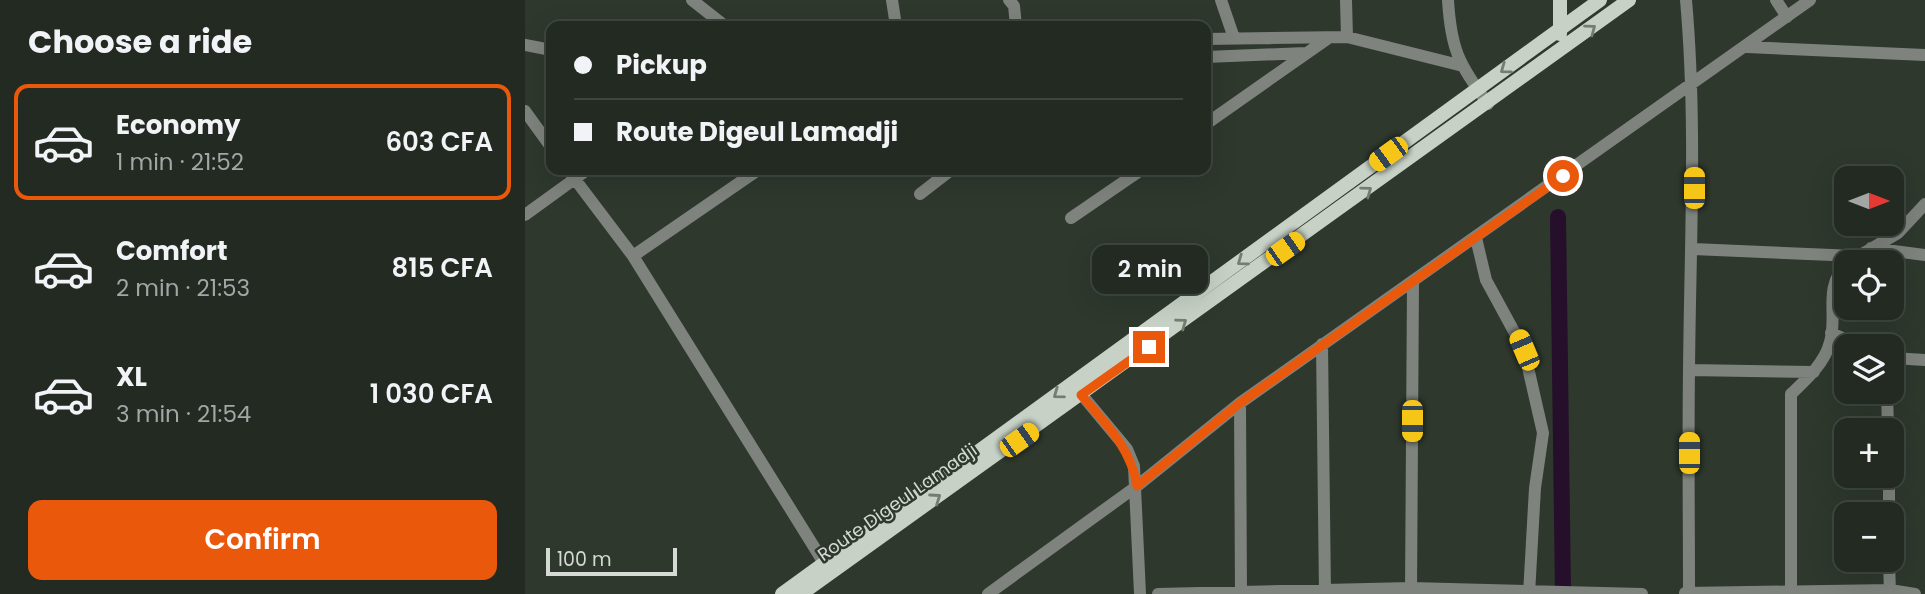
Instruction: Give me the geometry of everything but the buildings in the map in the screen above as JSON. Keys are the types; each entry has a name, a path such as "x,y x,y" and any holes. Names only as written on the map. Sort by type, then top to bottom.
{"main road":[{"path":"1560,0 1560,52"},
{"name":"Route Digeul Lamadji","path":"801,594 827,568 1600,0"},
{"name":"Route Digeul Lamadji","path":"782,594 827,568 1081,395 1629,0"}],"street":[{"path":"692,0 719,21"},
{"path":"892,0 895,21"},
{"path":"1009,0 1014,6 1016,21"},
{"path":"1221,0 1234,38"},
{"path":"1346,0 1347,37"},
{"path":"1448,0 1450,35 1459,65 1488,104"},
{"path":"1686,0 1693,82 1687,593 1915,594"},
{"path":"1776,0 1787,17"},
{"path":"988,594 1137,486 1240,403 1810,0"},
{"path":"1211,39 1347,37 1459,65"},
{"path":"1211,120 1327,39"},
{"path":"525,45 546,49"},
{"path":"1747,47 1925,55"},
{"path":"1211,57 1306,53"},
{"path":"525,111 546,140"},
{"path":"525,215 570,175"},
{"path":"572,175 632,256 827,568"},
{"path":"632,256 751,175"},
{"path":"920,194 945,175"},
{"path":"1071,218 1134,175"},
{"path":"1868,250 1898,233 1925,204"},
{"path":"1476,238 1486,280 1524,350 1543,433 1535,488 1529,592"},
{"path":"1871,248 1925,255"},
{"path":"1693,249 1834,260"},
{"path":"1411,591 1413,282"},
{"path":"1791,593 1791,394 1814,372 1830,343 1834,284"},
{"path":"1322,344 1325,592"},
{"path":"1904,359 1925,360"},
{"path":"1689,370 1814,372"},
{"path":"1081,395 1127,449 1134,466 1140,594"},
{"path":"1240,403 1241,592"},
{"path":"1889,572 1890,592"},
{"path":"1158,594 1411,591 1642,594"}],"waterway":[{"path":"1558,217 1563,594"}],"route":[{"path":"1149,347 1081,395 1127,449 1134,466 1137,486 1240,403 1563,176"}]}
